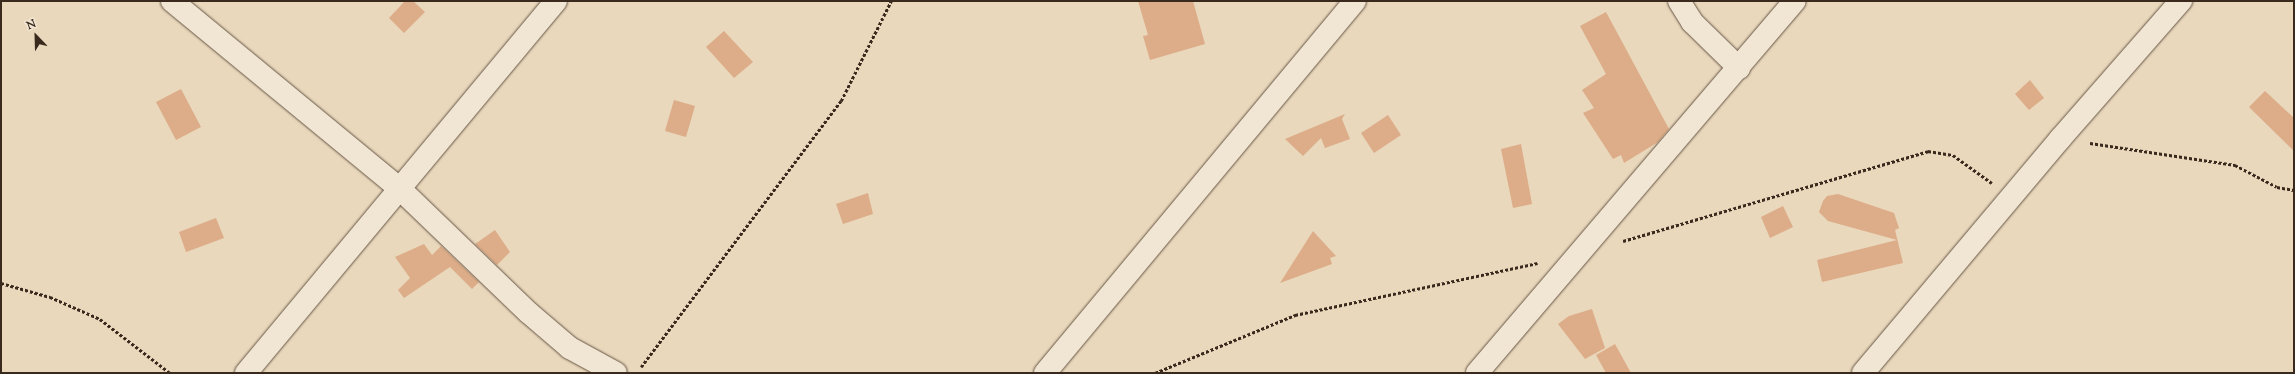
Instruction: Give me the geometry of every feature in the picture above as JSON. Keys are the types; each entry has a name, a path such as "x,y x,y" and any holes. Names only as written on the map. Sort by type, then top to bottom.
{"street":[{"path":"172,1 399,188 529,314 570,348 616,373"},
{"path":"246,373 556,1"},
{"path":"1045,373 1355,1"},
{"path":"1679,1 1692,22 1739,68"},
{"path":"1478,373 1795,1"},
{"path":"1863,373 2060,139 2181,1"}],"path":[{"path":"638,373 644,360 841,101 891,1"},
{"path":"2060,139 2235,165 2277,188 2294,190"},
{"path":"1,283 50,297 100,319 170,373"}],"building":[{"path":"405,1 413,1 425,12 404,33 389,18"},
{"path":"1138,1 1193,1 1205,44 1150,60 1143,36 1148,35"},
{"path":"1606,12 1669,129 1658,142 1624,163 1621,155 1613,159 1583,113 1594,108 1582,90 1606,74 1580,26"},
{"path":"724,31 753,62 734,78 706,47"},
{"path":"2030,80 2044,98 2029,110 2015,94"},
{"path":"181,89 201,127 176,140 156,102"},
{"path":"2265,91 2294,118 2294,151 2249,107"},
{"path":"674,100 695,106 686,137 665,131"},
{"path":"1345,114 1342,119 1350,139 1325,148 1321,138 1303,156 1285,139"},
{"path":"1388,115 1401,135 1374,153 1361,133"},
{"path":"1521,144 1532,204 1513,208 1501,149"},
{"path":"868,193 873,214 843,224 836,204"},
{"path":"1838,194 1894,213 1899,228 1895,230 1903,263 1822,282 1817,260 1897,240 1828,221 1819,212 1823,201 1827,196"},
{"path":"1783,206 1793,227 1770,238 1761,217"},
{"path":"216,218 224,238 186,252 179,232"},
{"path":"495,230 510,252 497,265 475,244"},
{"path":"1313,231 1336,256 1330,258 1332,264 1280,283"},
{"path":"424,244 432,255 441,246 479,282 472,289 450,267 404,298 398,290 410,278 395,257"},
{"path":"1592,309 1605,348 1585,359 1558,324 1569,316"},
{"path":"1615,344 1631,373 1606,373 1596,355"}]}
